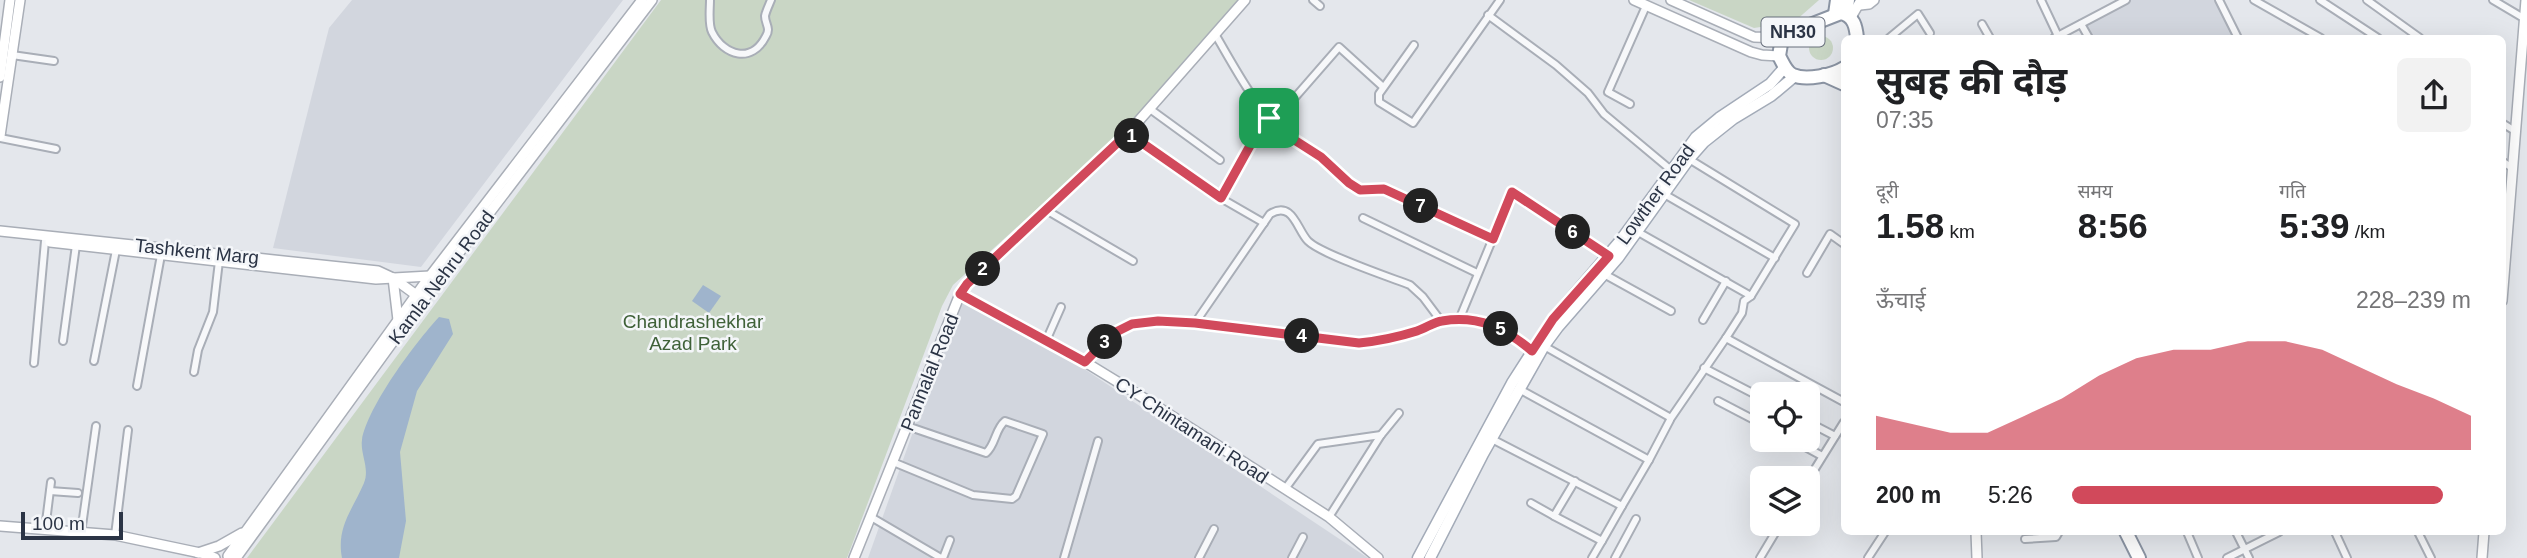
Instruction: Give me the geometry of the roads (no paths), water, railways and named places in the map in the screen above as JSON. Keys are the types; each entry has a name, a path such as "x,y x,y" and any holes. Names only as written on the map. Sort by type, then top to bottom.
{"highway":[{"path":"1837,0 1844,16"},
{"name":"NH30","path":"1841,69 1824,75 1786,66 1782,38 1844,16 1856,2"},
{"name":"NH30","path":"1844,16 1855,23 1857,35"},
{"path":"1824,75 1841,83"},
{"path":"2120,535 2131,558"},
{"path":"2128,535 2139,558"}],"main road":[{"name":"Lowther Road","path":"1430,558 1487,437 1544,346 1638,232 1689,159 1714,133 1771,96 1786,66"},
{"name":"Lowther Road","path":"1418,558 1532,351 1553,319 1609,256 1696,137 1706,127 1770,84 1786,66"}],"street":[{"path":"0,77 10,0"},
{"path":"20,0 0,137 56,149"},
{"name":"Kamla Nehru Road","path":"229,558 398,320 420,298 430,276 642,0"},
{"name":"Kamla Nehru Road","path":"229,558 420,298 652,0"},
{"path":"710,0 710,30 727,52 737,55 749,52 768,35 769,26 765,15 771,0"},
{"name":"Pannalal Road","path":"854,558 960,294 967,284 1128,133 1245,0"},
{"path":"1313,0 1320,6"},
{"path":"1415,45 1382,86 1379,94 1379,102 1413,123 1500,0"},
{"path":"1634,0 1786,66"},
{"path":"1671,0 1754,37 1782,38"},
{"path":"1856,2 1869,4 1874,0"},
{"path":"2041,0 2055,35"},
{"path":"2060,35 2126,0"},
{"path":"2219,0 2236,35"},
{"path":"2254,0 2316,35"},
{"path":"2320,0 2373,35"},
{"path":"2367,0 2416,35"},
{"path":"2493,0 2525,19"},
{"path":"2506,213 2526,0"},
{"path":"1630,104 1608,92 1646,6"},
{"path":"1893,35 1918,14 1930,33"},
{"path":"1488,16 1556,65 1588,93 1604,114 1671,170"},
{"path":"1982,24 1988,35"},
{"path":"2081,24 2087,35"},
{"path":"1215,34 1269,118 1285,134 1321,157 1349,183 1360,190 1384,189 1493,239"},
{"path":"1221,198 1262,124 1291,102 1339,47 1382,86"},
{"path":"12,55 54,61"},
{"path":"1150,109 1220,160"},
{"path":"2506,125 2515,131"},
{"path":"1128,133 1221,198 1264,223"},
{"path":"1544,346 1671,418 1727,338 1742,313 1744,302 1751,296 1795,224 1689,159"},
{"path":"2506,164 2512,168"},
{"path":"1459,320 1512,192 1609,256"},
{"path":"1664,194 1775,258"},
{"path":"1046,210 1133,261"},
{"path":"1195,323 1270,214 1276,210 1283,210 1296,218 1309,242 1410,285 1441,321"},
{"path":"1363,218 1477,273"},
{"name":"Tashkent Marg","path":"0,231 379,271 420,298"},
{"path":"1638,232 1751,296"},
{"path":"1807,273 1828,236 1834,235 1841,241"},
{"name":"Tashkent Marg","path":"0,236 376,279 393,278"},
{"path":"34,363 45,241"},
{"path":"63,341 76,245"},
{"path":"94,361 116,250"},
{"path":"137,386 161,255"},
{"path":"194,372 198,350 213,312 219,261"},
{"path":"1604,274 1671,311"},
{"path":"398,320 393,278 430,276"},
{"path":"1703,320 1726,281"},
{"name":"CY Chintamani Road","path":"960,294 1085,362 1329,517 1378,558"},
{"path":"1046,341 1061,307"},
{"path":"1085,362 1112,334 1132,324 1158,321 1359,343 1383,341 1441,321 1459,320 1485,323 1509,332 1532,351"},
{"path":"1727,338 1841,400"},
{"path":"1704,368 1750,392"},
{"path":"1519,389 1649,460"},
{"path":"1718,401 1750,418"},
{"path":"1329,517 1381,435 1399,413"},
{"path":"1592,558 1670,420"},
{"path":"893,462 973,495 1012,499 1016,496 1043,434 1005,421 1001,424 992,448 986,453 907,426"},
{"path":"81,533 96,426"},
{"path":"1816,466 1841,427"},
{"path":"1820,428 1835,436"},
{"path":"115,535 128,430"},
{"path":"1284,489 1318,444 1381,435"},
{"path":"1487,437 1622,506"},
{"path":"1064,558 1098,441"},
{"path":"1815,452 1822,456"},
{"path":"1554,516 1575,481"},
{"path":"45,530 51,482"},
{"path":"50,491 78,493"},
{"path":"1531,503 1602,541"},
{"path":"870,517 942,558 950,540"},
{"path":"1615,558 1636,519"},
{"path":"0,526 115,535 215,558"},
{"path":"1199,558 1214,529"},
{"path":"198,556 247,531"},
{"path":"1868,558 1883,535"},
{"path":"1976,535 1977,558"},
{"path":"2025,539 2051,538 2057,535"},
{"path":"2188,535 2198,558"},
{"path":"2238,535 2249,558"},
{"path":"2227,558 2273,535"},
{"path":"2336,535 2347,558"},
{"path":"2420,535 2431,558"},
{"path":"2482,558 2484,535"},
{"path":"1760,558 1773,536"},
{"path":"1292,558 1303,537"}],"water":[{"path":"703,285 721,296 709,313 692,301"},
{"path":"439,317 449,319 453,334 417,391 400,452 406,521 399,558 342,558 343,528 366,477 362,440 366,426 394,376"}],"park label":[{"name":"Chandrashekhar Azad Park","path":"693,332"}]}
